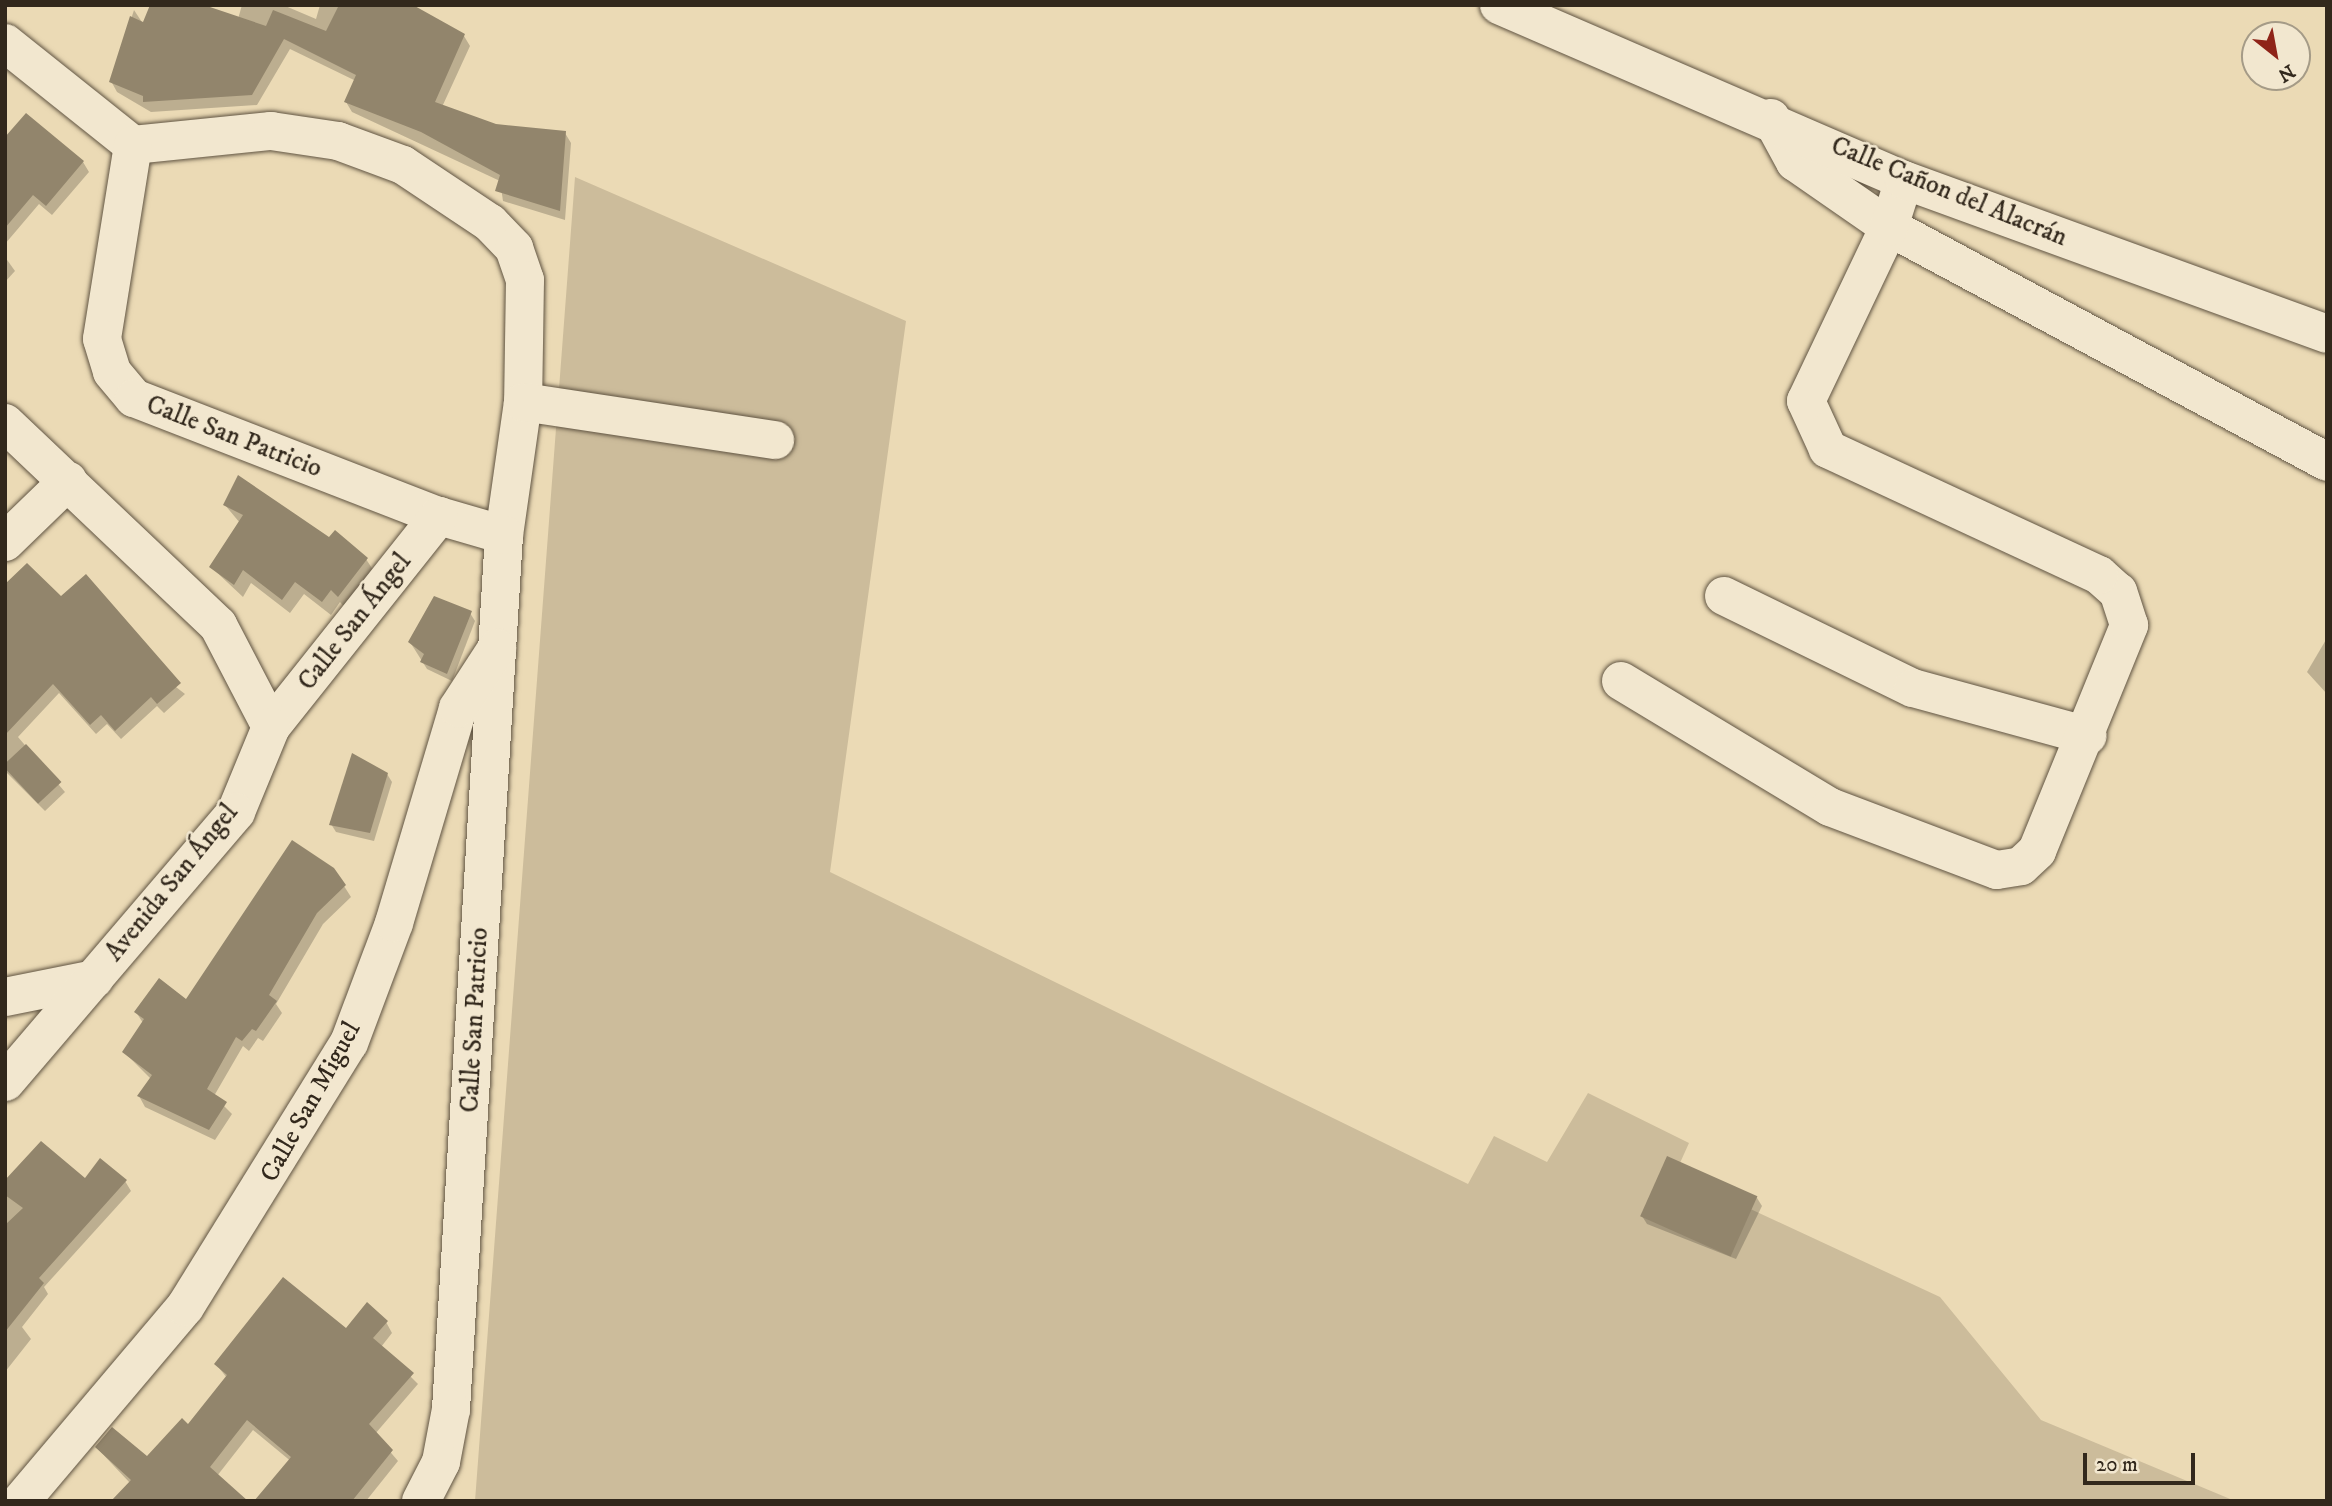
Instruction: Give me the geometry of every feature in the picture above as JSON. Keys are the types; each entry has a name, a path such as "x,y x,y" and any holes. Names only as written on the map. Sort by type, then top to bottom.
{"street":[{"name":"Calle Cañon del Alacrán","path":"1499,5 1771,118 1904,180 2327,334"},
{"path":"5,43 133,145"},
{"path":"1771,118 1795,162 1889,227 2327,462"},
{"name":"Calle San Patricio","path":"421,1501 441,1462 451,1409 504,535 523,402 525,280 514,248 490,223 403,166 338,141 271,131 133,145 102,339 112,372 135,398 439,516 504,535"},
{"path":"1620,681 1830,807 1997,870 2021,866 2037,851 2088,736 2129,625 2118,592 2099,575 1828,449 1812,426 1806,401 1889,227 1904,180"},
{"path":"523,402 775,440"},
{"path":"5,424 218,625 271,727"},
{"path":"5,542 68,481"},
{"name":"Calle San Ángel","path":"271,727 439,516"},
{"path":"1724,596 1913,688 2088,736"},
{"name":"Calle San Miguel","path":"22,1501 185,1307 349,1044 394,923 458,708 497,647"},
{"name":"Avenida San Ángel","path":"5,1082 236,812 271,727"},
{"path":"5,997 94,979"}],"shaded area":[{"path":"575,177 906,321 830,872 1468,1184 1494,1136 1547,1162 1588,1093 1689,1143 1675,1174 1940,1297 2041,1420 2235,1501 475,1501"}],"building":[{"path":"150,5 204,5 266,26 273,10 326,31 339,5 413,5 465,34 435,102 496,124 566,131 560,211 495,191 500,175 421,132 344,102 356,75 284,39 252,95 143,102 143,96 109,82 130,16 143,22"},
{"path":"26,113 84,161 46,206 33,195 5,228 5,137"},
{"path":"238,475 329,537 335,530 368,558 338,597 331,590 322,602 295,582 282,600 243,570 234,585 209,567 243,515 223,505"},
{"path":"27,563 61,596 86,574 181,683 157,704 151,697 115,731 101,715 90,725 53,684 5,735 5,584"},
{"path":"434,596 472,611 447,674 420,662 424,654 408,642"},
{"path":"26,744 61,782 38,804 5,768 5,764"},
{"path":"352,753 388,773 370,833 329,825"},
{"path":"292,840 334,868 346,885 317,913 269,995 277,1001 256,1031 252,1029 242,1041 236,1037 207,1089 227,1102 209,1130 137,1096 152,1075 122,1052 144,1019 134,1012 159,978 186,999"},
{"path":"41,1141 85,1178 100,1158 127,1180 39,1278 44,1283 5,1332 5,1225 23,1208 5,1195 5,1180"},
{"path":"1667,1156 1757,1196 1731,1257 1640,1216"},
{"path":"283,1277 346,1328 367,1302 388,1321 373,1338 414,1373 369,1424 393,1450 352,1501 254,1501 291,1457 247,1420 210,1467 248,1501 111,1501 131,1480 95,1447 112,1427 147,1456 182,1418 188,1424 227,1375 214,1364"}]}
